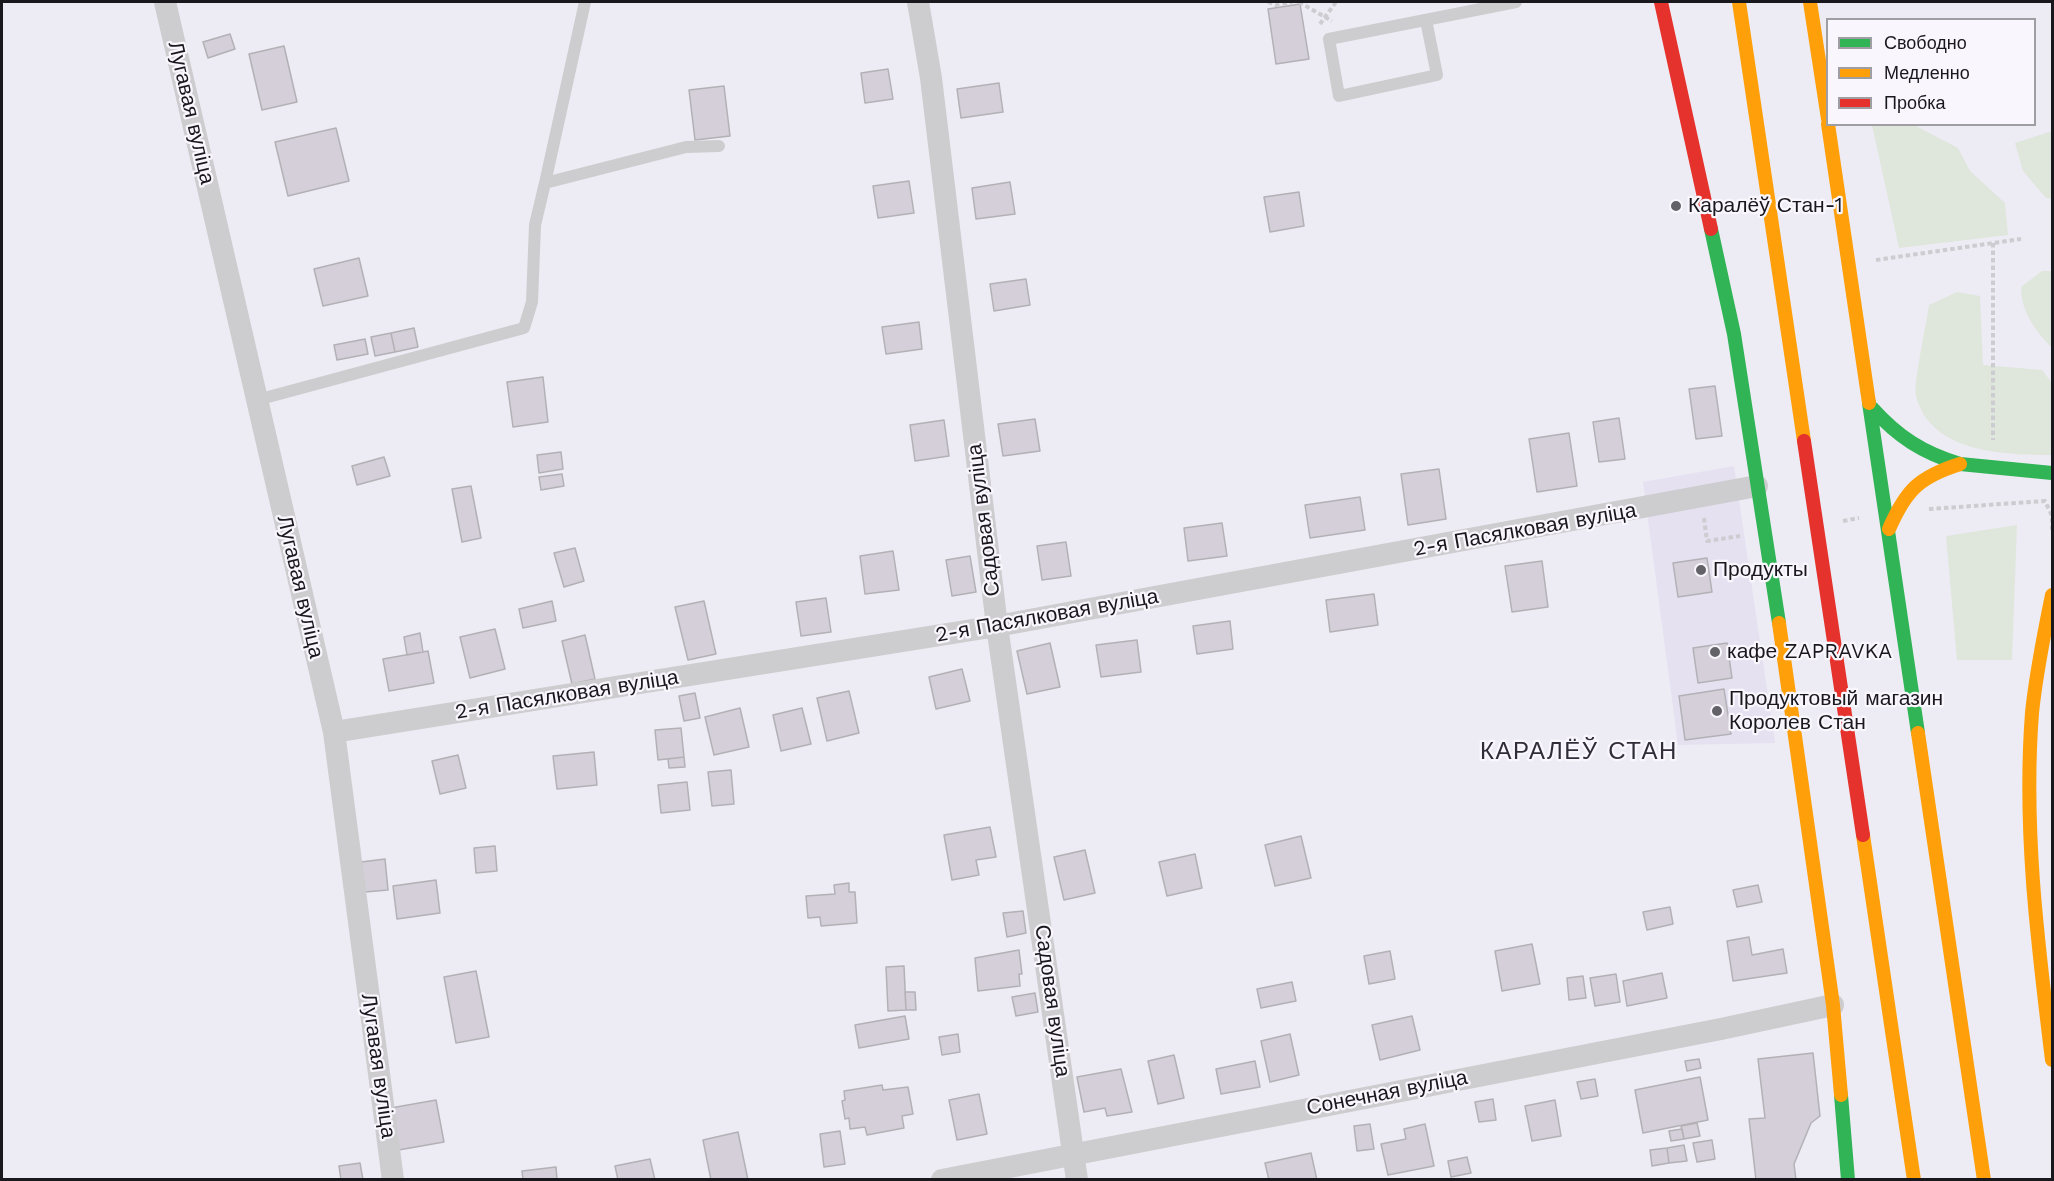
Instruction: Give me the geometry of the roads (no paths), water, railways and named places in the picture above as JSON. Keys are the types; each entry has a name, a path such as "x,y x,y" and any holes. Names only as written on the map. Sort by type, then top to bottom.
{"main road":[{"path":"1661,2 1734,334 1833,1005 1848,1179"},
{"path":"1739,2 1914,1179"},
{"path":"1810,2 1826,112"},
{"path":"1828,126 1872,408 1984,1179"},
{"path":"1872,408 1908,444 1928,456 1960,464 2052,472"},
{"path":"1889,529 1900,502 1914,485 1931,472 1960,464"},
{"path":"2052,595 2034,695 2029,762 2032,896 2048,983 2052,1060"}],"street":[{"name":"Лугавая вуліца","path":"165,2 334,732 393,1179"},
{"name":"Садовая вуліца","path":"918,2 934,100 997,626 1077,1179"},
{"name":"2-я Пасялковая вуліца","path":"334,732 997,626 1757,486"},
{"name":"Сонечная вуліца","path":"942,1179 1732,1027 1833,1005"}],"lane":[{"path":"257,400 524,328 532,302 535,225 585,2"},
{"path":"1426,20 1437,75 1340,96 1329,39 1516,2"},
{"path":"546,183 686,147 719,146"}],"place":[{"name":"Каралёў Стан-1","path":"1676,206"},
{"name":"Продукты","path":"1701,570"},
{"name":"кафе ZAPRAVKA","path":"1715,652"},
{"name":"Продуктовый магазин Королев Стан","path":"1717,711"}],"district":[{"name":"КАРАЛЁЎ СТАН","path":"1579,752"}]}
